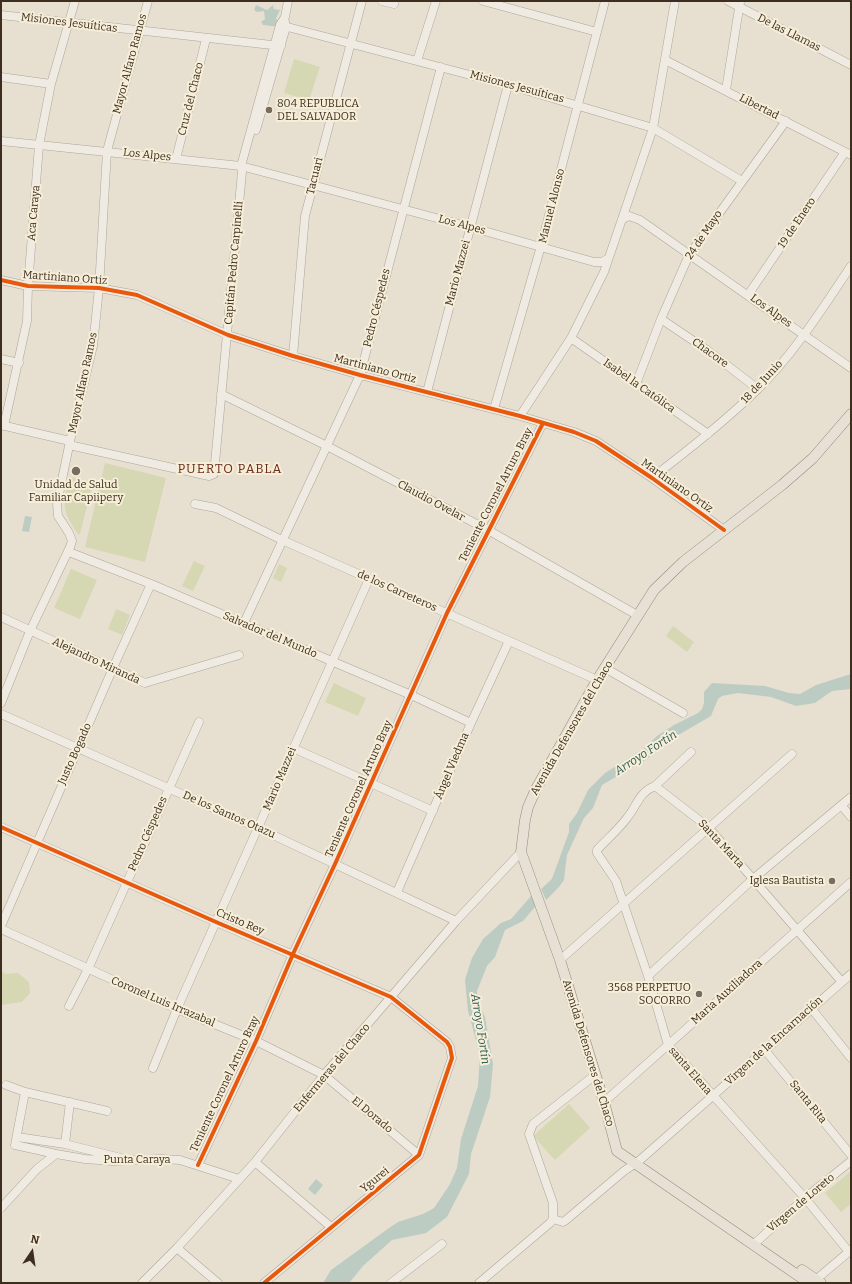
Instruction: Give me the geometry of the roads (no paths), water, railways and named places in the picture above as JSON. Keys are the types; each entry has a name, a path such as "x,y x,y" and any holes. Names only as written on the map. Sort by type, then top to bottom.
{"main road":[{"name":"Avenida Defensores del Chaco","path":"637,1162 617,1151 604,1102 560,960 533,881 521,852 522,834 528,807 597,680 654,590 668,575 782,485 813,458 851,414"},
{"path":"612,1132 621,1146 637,1162 814,1282"}],"street":[{"name":"Aca Caraya","path":"3,426 19,363 27,321 28,286 39,145 51,84 75,1"},
{"name":"Mayor Alfaro Ramos","path":"1,703 30,631 69,552 72,540 58,516 57,504 93,346 99,288 106,151 148,1"},
{"name":"Capitán Pedro Carpinelli","path":"70,443 209,476 214,474 243,169 283,26 288,1"},
{"name":"Tacuari","path":"293,356 305,216 362,1"},
{"path":"382,1 394,4"},
{"path":"418,61 436,1"},
{"path":"483,1 597,32"},
{"name":"Manuel Alonso","path":"494,409 541,246 605,1"},
{"path":"607,259 623,219 653,128 675,1"},
{"name":"De las Llamas","path":"728,1 739,4 851,65"},
{"path":"726,90 739,4"},
{"name":"Misiones Jesuíticas","path":"1,15 206,39 277,45"},
{"name":"Misiones Jesuíticas","path":"283,26 578,104 653,128 742,181"},
{"name":"Cruz del Chaco","path":"176,159 206,39"},
{"name":"Libertad","path":"665,60 848,154"},
{"name":"Pedro Céspedes","path":"243,625 360,375 402,210 441,67"},
{"path":"1,77 51,84"},
{"name":"Mario Mazzei","path":"427,392 508,85"},
{"name":"24 de Mayo","path":"636,384 661,319 689,255 786,121"},
{"name":"Los Alpes","path":"1,141 176,159 243,169 470,227 594,262 602,262 607,259"},
{"name":"19 de Enero","path":"748,295 848,154"},
{"name":"Los Alpes","path":"623,219 629,216 635,217 851,368"},
{"name":"Teniente Coronel Arturo Bray","path":"520,416 571,338 604,272 607,259"},
{"name":"18 de Junio","path":"652,478 708,434 758,389 804,335 851,266"},
{"name":"Martiniano Ortiz","path":"1,280 28,286 99,288 137,295 228,335 293,356 360,375 520,416 596,441 652,478 724,530"},
{"name":"Chacore","path":"661,319 707,350 758,389"},
{"name":"Isabel la Católica","path":"571,338 708,434"},
{"path":"1,359 19,363"},
{"name":"Claudio Ovelar","path":"221,394 327,446 488,530 637,615"},
{"name":"Teniente Coronel Arturo Bray","path":"198,1165 256,1041 293,954 335,864 447,613 543,423"},
{"path":"3,426 70,443"},
{"name":"de los Carreteros","path":"195,504 216,508 282,540 597,680"},
{"name":"Salvador del Mundo","path":"69,552 151,584 243,625 411,695 471,723"},
{"name":"Mario Mazzei","path":"153,1068 177,1009 369,579"},
{"name":"Justo Bogado","path":"1,926 36,842 151,584"},
{"name":"Alejandro Miranda","path":"1,617 145,683 239,655"},
{"name":"Ángel Viedma","path":"397,892 471,723 509,641"},
{"path":"605,668 683,713"},
{"name":"De los Santos Otazu","path":"1,714 258,828 456,921"},
{"name":"Pedro Céspedes","path":"69,1006 88,969 128,882 199,722"},
{"path":"293,748 372,782 433,811"},
{"path":"655,786 691,752"},
{"path":"560,960 792,754"},
{"name":"Santa Marta","path":"655,786 708,827 842,982"},
{"name":"santa Elena","path":"655,786 650,788 639,798 629,817 597,850 597,853 616,881 648,976 668,1045 712,1096 805,1198 850,1251"},
{"path":"648,976 753,878 842,806 851,797"},
{"path":"842,806 851,817"},
{"name":"Cristo Rey","path":"1,827 391,997 447,1042 450,1047 452,1058 420,1155"},
{"name":"Enfermeras del Chaco","path":"142,1283 177,1248 255,1162 324,1075 456,921 521,852"},
{"name":"Maria Auxiliadora","path":"604,1102 851,882"},
{"name":"Coronel Luis Irrazabal","path":"1,929 177,1009 256,1041 324,1075"},
{"name":"Virgen de la Encarnación","path":"553,1219 563,1222 566,1220 624,1171 637,1162 851,974"},
{"path":"812,1008 851,1058"},
{"name":"Santa Rita","path":"764,1049 851,1155"},
{"name":"El Dorado","path":"324,1075 420,1155"},
{"path":"479,1283 550,1224 553,1219 553,1203 529,1134 530,1128 533,1124 595,1075"},
{"path":"6,1085 25,1092 107,1111"},
{"path":"25,1092 16,1141 65,1144 116,1157 124,1161"},
{"path":"65,1144 70,1102"},
{"name":"Punta Caraya","path":"16,1141 56,1154 85,1159 124,1161 167,1159 180,1160 239,1179"},
{"path":"1,1208 37,1169 56,1154"},
{"name":"Ygurei","path":"264,1283 420,1155"},
{"name":"Virgen de Loreto","path":"755,1242 805,1198 851,1161"},
{"path":"255,1162 331,1227"},
{"path":"391,1283 442,1244"},
{"path":"177,1248 218,1283"},
{"path":"814,1282 850,1251"}],"water":[{"path":"256,5 267,10 273,5 274,9 280,10 276,18 281,27 263,25 261,22 265,19 264,11 257,12 254,10"},
{"path":"25,516 32,517 29,532 22,531"},
{"name":"Arroyo Fortín","path":"851,674 851,689 832,691 815,703 796,706 771,697 738,693 722,696 718,699 711,716 668,741 647,759 602,785 593,808 584,818 567,855 564,880 546,900 541,889 551,880 553,876 569,832 569,824 577,813 588,790 605,773 643,749 657,736 674,725 698,713 702,709 704,703 704,692 712,683 765,686 789,693 800,694 816,685"},
{"name":"Arroyo Fortín","path":"532,895 535,907 523,921 505,930 495,957 487,966 477,991 478,1002 485,1017 493,1064 490,1097 471,1154 469,1174 447,1217 426,1233 392,1240 363,1266 350,1282 323,1283 331,1270 389,1228 398,1222 423,1214 434,1208 450,1184 457,1168 461,1139 478,1086 480,1055 468,1011 465,980 472,958 483,939 501,923 511,919"},
{"path":"316,1179 323,1185 315,1195 308,1189"}],"place":[{"name":"804 REPUBLICA DEL SALVADOR","path":"269,110"},
{"name":"Unidad de Salud Familiar Capiipery","path":"76,471"},
{"name":"Iglesa Bautista","path":"832,881"},
{"name":"3568 PERPETUO SOCORRO","path":"699,994"}],"district":[{"name":"PUERTO PABLA","path":"230,469"}]}
